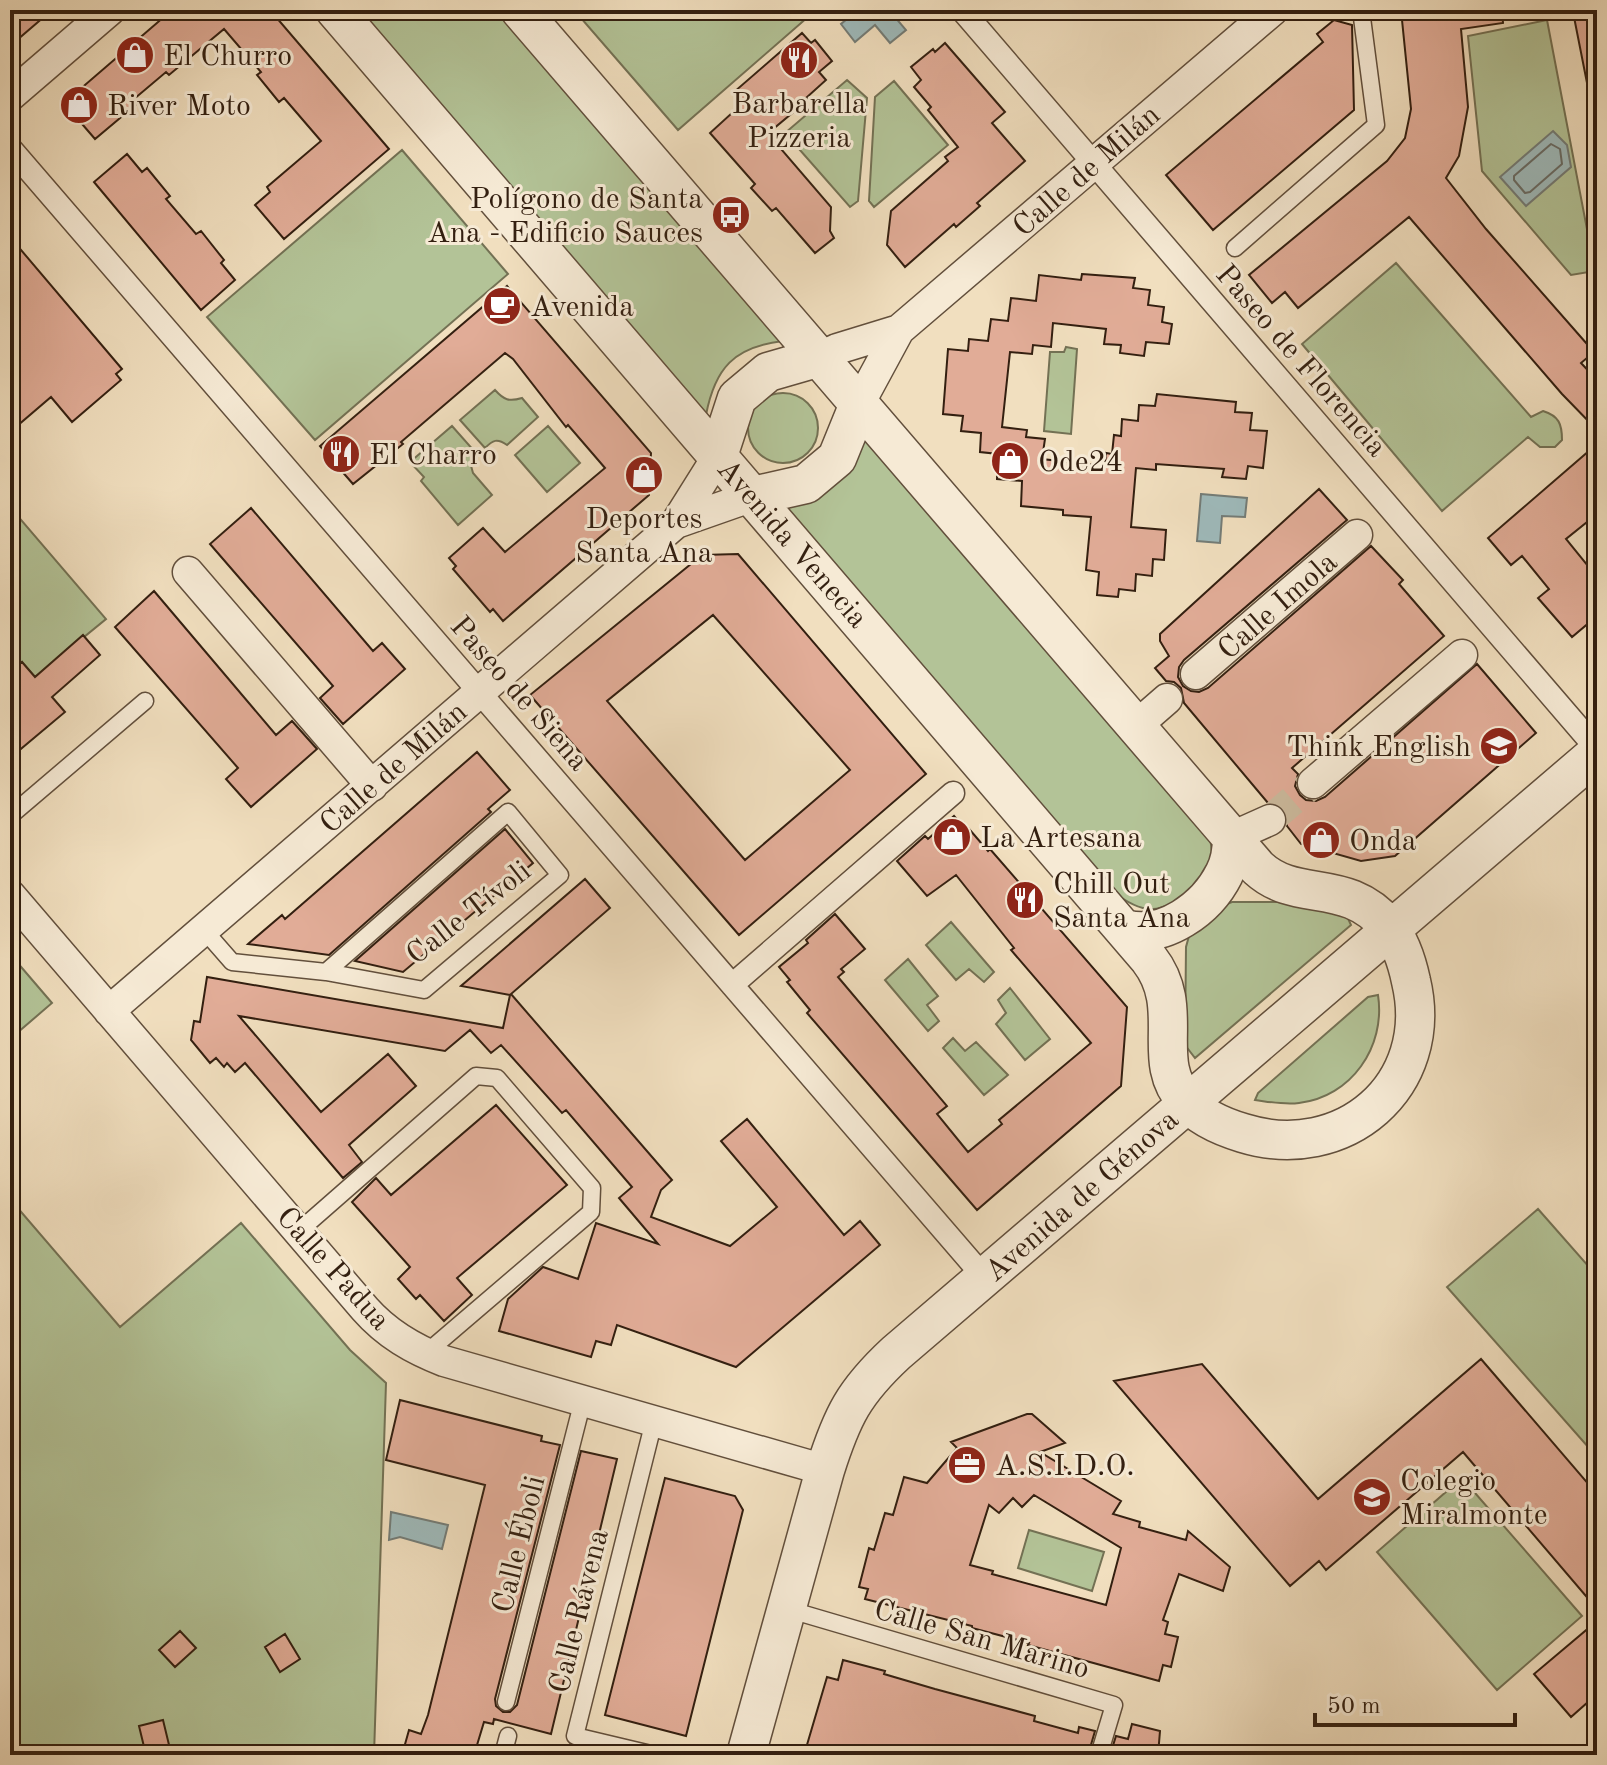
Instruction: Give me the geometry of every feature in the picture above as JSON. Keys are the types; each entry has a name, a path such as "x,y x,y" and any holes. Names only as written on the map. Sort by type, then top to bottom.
{"street":[{"path":"10,96 110,10"},
{"name":"Avenida Venecia","path":"335,10 1156,968 1165,985 1168,1002 1169,1073 1188,1104"},
{"path":"520,10 1266,875 1285,884 1351,898 1366,905 1390,929 1408,969 1415,1017 1406,1064 1377,1106 1357,1122 1331,1135 1279,1141 1237,1131 1202,1115 1188,1104"},
{"name":"Paseo de Florencia","path":"962,10 1597,751"},
{"name":"Calle de Milán","path":"859,404 899,330 1273,10"},
{"name":"Paseo de Siena","path":"10,148 984,1277"},
{"name":"Calle de Milán","path":"820,357 899,330"},
{"path":"718,456 737,398 768,372 820,357"},
{"path":"753,496 806,484 837,458 859,404"},
{"name":"Calle de Milán","path":"109,1011 676,523 718,456"},
{"name":"Calle de Milán","path":"676,523 753,496"},
{"name":"Calle Imola","path":"1196,674 1357,535"},
{"path":"188,572 372,786"},
{"path":"1313,783 1462,655"},
{"path":"1136,726 1167,699"},
{"name":"Avenida de Génova","path":"746,1755 838,1428 864,1385 896,1353 1597,751"},
{"path":"732,985 953,793"},
{"path":"1232,837 1270,820"},
{"path":"1125,929 1135,932 1166,927 1197,907 1213,892 1224,875 1232,837"},
{"name":"Calle Padua","path":"10,895 377,1322 408,1345 425,1354 825,1470"}],"lane":[{"path":"1235,248 1376,125 1361,10"},
{"path":"10,816 145,701"},
{"name":"Calle Tívoli","path":"204,930 232,962 326,972 424,990 560,875 508,812 326,972"},
{"path":"299,1231 476,1076 497,1078 592,1188 591,1212 425,1354"},
{"name":"Calle Éboli","path":"506,1702 583,1400"},
{"name":"Calle Rávena","path":"654,1421 575,1736 655,1755"},
{"name":"Calle San Marino","path":"787,1609 1114,1705 1099,1755"},
{"path":"503,1755 508,1736"}],"green space":[{"path":"358,10 496,10 783,341 752,348 730,363 715,384 706,415"},
{"path":"574,10 816,10 678,130"},
{"path":"1547,20 1595,271 1571,275 1482,171 1468,36"},
{"path":"847,80 867,98 858,201 850,207 785,133"},
{"path":"894,81 948,145 874,207 869,201 875,97"},
{"path":"402,150 508,274 315,440 207,317"},
{"path":"1396,263 1531,417 1543,411 1548,413 1556,418 1561,429 1562,440 1555,447 1540,447 1528,437 1442,511 1302,344"},
{"path":"1066,347 1077,349 1071,434 1044,431 1050,352 1064,352"},
{"path":"495,390 507,399 522,398 538,417 507,445 495,441 485,448 460,420"},
{"path":"783,393 808,403 818,428 808,453 783,463 758,453 748,428 758,403"},
{"path":"452,426 476,453 470,462 473,473 492,495 458,525 421,481 424,477 410,462"},
{"path":"548,426 580,463 547,492 515,455"},
{"path":"865,438 1210,837 1212,853 1203,886 1168,905 1149,909 1138,907 1112,891 788,509 788,504"},
{"path":"10,507 106,619 35,677 22,662 10,672"},
{"path":"1232,902 1280,902 1346,914 1351,925 1195,1058 1185,1045 1186,947 1192,925 1207,912"},
{"path":"951,922 994,972 984,982 969,969 956,980 926,945"},
{"path":"10,954 52,1003 10,1039"},
{"path":"908,959 938,996 927,1005 939,1021 928,1031 885,980"},
{"path":"1010,988 1050,1039 1025,1060 996,1024 1006,1013 998,1000"},
{"path":"1378,995 1376,1033 1361,1066 1349,1080 1318,1099 1299,1103 1255,1100 1258,1093 1368,997"},
{"path":"953,1038 965,1051 976,1042 1008,1075 984,1095 943,1048"},
{"path":"10,1199 120,1327 241,1223 350,1350 386,1383 374,1755 10,1755"},
{"path":"1538,1209 1597,1276 1597,1457 1447,1287"},
{"path":"1462,1478 1582,1616 1497,1690 1377,1552"},
{"path":"1029,1530 1104,1552 1092,1591 1018,1568"}],"water":[{"path":"858,10 889,10 906,30 890,43 875,25 855,42 841,24"},
{"path":"1553,131 1567,145 1571,167 1526,206 1500,177"},
{"path":"1201,494 1247,498 1245,517 1222,516 1220,543 1197,541"},
{"path":"391,1512 448,1525 442,1549 400,1537 389,1540"}],"building":[{"path":"10,10 52,10 10,46"},
{"path":"172,10 270,10 389,149 284,239 255,205 270,192 267,187 321,141 284,98 279,102 257,75 261,72 224,29 169,75 166,72 134,99 138,103 95,139 64,103"},
{"path":"1401,10 1502,10 1503,23 1461,29 1468,107 1459,156 1446,178 1486,229 1594,352 1581,363 1597,380 1597,430 1562,394 1409,217 1298,308 1285,292 1272,303 1249,275 1387,161 1405,138 1411,109"},
{"path":"1597,12 1597,82 1587,83 1574,17"},
{"path":"1334,20 1352,25 1354,110 1213,230 1166,175 1323,42 1317,34"},
{"path":"802,33 811,43 815,40 832,61 819,72 826,80 806,98 808,100 772,130 785,146 781,149 831,207 830,231 834,238 815,253 776,208 772,211 751,188 755,184 710,133 743,103 734,92"},
{"path":"945,43 1005,112 992,123 1025,161 977,203 980,206 956,227 954,224 905,267 887,245 891,211 948,161 945,157 958,147 914,87 921,80 911,67"},
{"path":"127,154 142,172 147,168 170,196 166,199 196,234 201,231 235,280 201,310 94,182"},
{"path":"10,237 122,369 116,374 121,380 72,422 51,397 10,432"},
{"path":"1082,274 1135,278 1133,288 1150,290 1148,305 1164,307 1162,322 1172,324 1169,344 1146,342 1144,356 1120,353 1121,345 1104,344 1106,329 1053,323 1051,347 1033,345 1032,354 1010,352 1002,427 1027,430 1026,437 1045,439 1042,459 1105,466 1106,453 1112,454 1114,435 1121,436 1122,419 1138,421 1139,405 1155,406 1157,394 1236,402 1235,412 1252,413 1250,430 1267,431 1263,468 1248,466 1246,479 1222,477 1224,469 1156,464 1156,470 1136,468 1131,527 1166,530 1164,560 1153,559 1152,576 1136,574 1135,591 1119,589 1118,597 1097,595 1099,572 1086,570 1091,517 1063,515 1063,510 1021,506 1022,481 997,479 998,454 980,452 981,433 961,431 963,416 943,414 948,349 968,351 969,339 988,341 991,319 1008,321 1011,298 1036,301 1039,275 1081,280"},
{"path":"507,286 651,453 649,495 503,621 493,609 490,612 453,569 456,566 449,558 483,528 505,552 605,468 568,425 566,427 513,359 505,353 353,484 320,446"},
{"path":"1597,444 1597,514 1566,539 1597,577 1597,616 1572,637 1538,598 1549,589 1522,556 1511,565 1488,538"},
{"path":"1319,489 1347,520 1184,660 1178,677 1183,686 1191,691 1208,688 1371,546 1403,580 1399,584 1444,636 1292,768 1298,774 1295,786 1300,795 1306,800 1316,801 1325,797 1477,664 1536,733 1395,856 1361,861 1301,844 1287,826 1287,813 1281,806 1268,803 1184,703 1181,688 1174,682 1166,681 1155,668 1169,656 1160,641 1160,634"},
{"path":"251,508 373,651 382,643 405,669 343,724 320,698 333,686 210,544"},
{"path":"738,554 926,774 739,935 530,695 702,555","holes":["713,615 850,770 745,860 607,701"]},
{"path":"154,591 276,735 292,721 317,749 251,807 226,779 238,768 115,627"},
{"path":"83,635 100,655 52,697 65,712 10,758 10,672 22,662 35,677"},
{"path":"477,752 510,790 488,809 491,812 329,955 248,944 282,915 285,919"},
{"path":"954,816 988,851 990,849 1127,1007 1121,1086 977,1210 807,1013 810,1010 779,967 808,943 806,940 835,914 865,949 841,969 844,972 838,977 947,1106 937,1114 968,1152 1002,1124 999,1120 1091,1043 1011,950 1014,948 956,875 927,896 897,861"},
{"path":"505,829 533,863 403,972 355,961"},
{"path":"585,879 610,908 511,994 672,1180 661,1190 651,1217 730,1246 777,1207 721,1141 747,1119 844,1235 860,1221 880,1245 736,1367 617,1325 611,1345 596,1341 591,1357 499,1331 508,1299 543,1267 578,1279 596,1223 658,1244 619,1198 632,1187 566,1110 562,1113 501,1045 491,1053 470,1030 445,1051 239,1016 321,1112 388,1054 416,1086 349,1145 362,1162 343,1178 245,1063 235,1072 227,1063 224,1067 216,1058 210,1063 191,1040 194,1021 200,1022 207,977 503,1028 510,995 461,986"},
{"path":"496,1105 567,1185 457,1278 472,1295 444,1321 420,1295 416,1299 398,1279 410,1267 352,1202 376,1178 391,1195"},
{"path":"1481,1359 1597,1494 1597,1609 1463,1452 1326,1570 1319,1561 1290,1586 1114,1381 1202,1364 1318,1499"},
{"path":"400,1400 542,1436 541,1441 560,1445 495,1699 496,1706 503,1712 510,1712 517,1705 581,1451 617,1459 551,1734 494,1719 493,1724 484,1722 474,1755 402,1755 409,1730 421,1734 428,1715 485,1485 386,1460"},
{"path":"1032,1414 1065,1443 1040,1452 1121,1501 1113,1514 1140,1522 1139,1527 1186,1540 1188,1531 1230,1567 1223,1591 1179,1574 1163,1620 1168,1622 1165,1634 1178,1637 1171,1667 1163,1665 1159,1681 1028,1645 972,1626 865,1599 868,1589 859,1587 869,1548 874,1550 885,1513 893,1515 904,1477 927,1483 957,1448 951,1442","holes":["1034,1495 1121,1548 1106,1605 992,1574 993,1571 970,1565 989,1505 999,1513 1013,1498 1022,1507"]},
{"path":"665,1478 735,1496 743,1510 686,1736 605,1715"},
{"path":"1597,1621 1597,1694 1571,1717 1534,1674"},
{"path":"180,1631 196,1648 175,1667 159,1650"},
{"path":"285,1634 300,1659 280,1672 265,1647"},
{"path":"843,1660 1035,1716 1034,1721 1078,1733 1079,1727 1095,1731 1088,1755 804,1755 827,1677 838,1680"},
{"path":"163,1720 170,1749 146,1755 139,1726"},
{"path":"1132,1724 1160,1731 1158,1755 1110,1755 1116,1736 1128,1739"}],"tunnel":[{"path":"1270,820 1313,783"}],"place":[{"name":"El Churro","path":"135,55"},
{"name":"Barbarella Pizzeria","path":"799,60"},
{"name":"River Moto","path":"79,105"},
{"name":"Polígono de Santa Ana - Edificio Sauces","path":"731,215"},
{"name":"Avenida","path":"502,306"},
{"name":"El Charro","path":"341,454"},
{"name":"Ode24","path":"1010,461"},
{"name":"Deportes Santa Ana","path":"644,475"},
{"name":"Think English","path":"1499,746"},
{"name":"La Artesana","path":"952,837"},
{"name":"Onda","path":"1321,840"},
{"name":"Chill Out Santa Ana","path":"1025,900"},
{"name":"A.S.I.D.O.","path":"967,1465"},
{"name":"Colegio Miralmonte","path":"1372,1497"}]}
